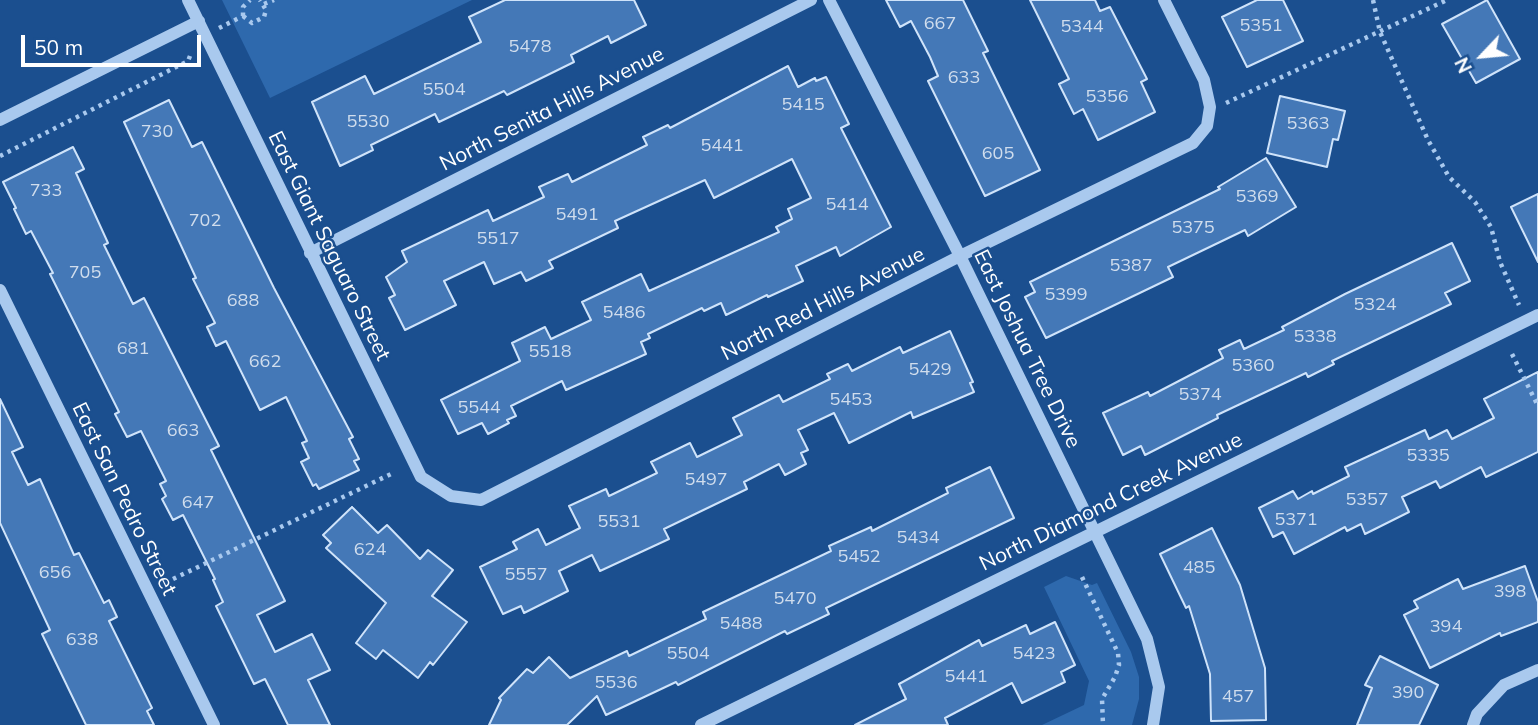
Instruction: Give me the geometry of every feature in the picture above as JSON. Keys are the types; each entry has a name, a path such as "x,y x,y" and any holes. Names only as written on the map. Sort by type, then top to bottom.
{"street":[{"name":"East Giant Saguaro Street","path":"188,0 421,477 451,496"},
{"name":"North Senita Hills Avenue","path":"310,253 811,0"},
{"name":"East Joshua Tree Drive","path":"829,0 960,256 1155,662 1160,687 1153,725"},
{"name":"North Red Hills Avenue","path":"451,496 481,500 960,256 1193,143 1207,126 1210,107 1204,80 1164,0"},
{"path":"0,120 199,21"},
{"name":"East San Pedro Street","path":"0,290 214,725"},
{"name":"North Diamond Creek Avenue","path":"701,725 1538,315"},
{"path":"1472,725 1477,715 1504,685 1538,670"}],"path":[{"path":"243,16 243,7 250,0"},
{"path":"243,16 252,23 258,22 266,10 262,2 274,0"},
{"path":"1373,0 1380,33 1428,140 1449,177 1475,202 1491,227 1500,262 1519,305"},
{"path":"1225,103 1447,0"},
{"path":"219,28 243,16"},
{"path":"0,156 188,61 190,56"},
{"path":"1512,354 1538,406"},
{"path":"173,579 393,473"},
{"path":"1082,577 1118,653 1119,665 1115,677 1102,699 1103,725"}],"shaded area":[{"path":"222,0 472,0 270,98"},
{"path":"1066,576 1092,585 1097,583 1131,652 1139,677 1139,699 1132,725 1042,725 1084,705 1089,681 1044,587"}],"building":[{"path":"505,0 634,0 646,25 611,43 608,36 571,55 574,62 507,95 504,91 439,122 435,114 371,145 373,150 340,166 312,102 365,76 374,94 481,42 469,17"},
{"path":"886,0 963,0 988,51 983,53 1040,170 985,196 928,81 938,76 930,57 911,21 900,27"},
{"path":"1030,0 1095,0 1100,11 1110,7 1147,79 1141,82 1155,112 1098,140 1083,109 1074,114 1059,84 1069,79"},
{"path":"1257,0 1283,0 1303,41 1247,67 1222,17"},
{"path":"1487,0 1520,59 1476,83 1442,24"},
{"path":"788,66 798,87 815,78 816,81 826,77 849,124 841,128 891,227 840,256 836,247 796,266 803,281 768,297 767,295 726,315 721,303 704,311 702,308 648,334 650,338 641,342 646,354 566,390 562,381 511,406 516,416 507,420 509,423 488,434 482,423 458,434 441,400 520,361 512,343 545,327 551,339 591,320 582,302 641,274 649,291 779,232 776,227 792,219 788,209 811,198 792,159 714,198 705,180 615,221 618,228 549,261 553,268 526,281 521,272 494,284 484,262 444,281 456,305 405,330 389,298 395,295 386,277 407,262 402,251 488,210 493,221 544,197 539,187 568,174 572,182 647,145 643,137 668,125 670,128"},
{"path":"1280,96 1345,111 1338,140 1333,139 1327,167 1267,153"},
{"path":"169,100 192,147 202,142 274,288 353,437 349,439 359,459 354,461 359,470 319,489 316,484 313,486 301,462 309,458 302,443 307,441 286,397 260,410 226,341 216,346 207,327 215,323 124,122"},
{"path":"73,147 84,169 76,173 108,243 104,245 133,304 144,298 219,446 211,450 285,601 257,615 275,652 312,634 330,670 308,680 330,725 288,725 265,679 254,684 216,606 223,602 213,580 215,579 183,515 173,520 162,499 166,496 160,484 166,481 141,431 127,437 115,414 119,412 50,274 53,273 31,231 26,234 14,209 16,208 3,182"},
{"path":"1266,158 1296,207 1248,236 1245,230 1168,267 1173,277 1046,338 1025,297 1035,292 1030,282 1220,189 1218,187"},
{"path":"1538,194 1538,262 1511,207"},
{"path":"1452,243 1470,281 1445,293 1451,304 1332,361 1334,364 1308,377 1306,373 1217,415 1218,418 1145,455 1141,446 1123,455 1103,413 1148,392 1150,396 1223,358 1219,350 1240,340 1244,349 1284,330 1282,327 1345,294"},
{"path":"950,331 973,382 970,383 974,392 913,418 911,412 849,443 834,413 798,430 808,450 801,453 806,464 785,475 779,464 744,482 747,489 664,529 669,539 600,571 592,555 559,571 568,591 524,613 521,606 503,614 480,567 517,549 513,542 538,529 546,545 580,528 569,506 606,489 609,496 657,473 651,462 690,443 697,457 742,435 733,418 779,395 783,402 830,379 827,374 848,364 852,371 900,347 903,353"},
{"path":"1538,372 1538,452 1486,477 1481,467 1440,488 1436,481 1402,497 1409,512 1365,534 1361,524 1347,531 1345,527 1294,554 1283,532 1273,537 1259,508 1293,491 1298,499 1312,491 1313,494 1349,476 1345,467 1425,430 1429,439 1447,430 1452,439 1494,418 1484,399"},
{"path":"0,399 23,447 12,452 28,485 40,479 74,555 79,553 104,603 109,600 117,617 109,621 152,708 147,711 154,725 86,725 42,634 50,630 0,523"},
{"path":"990,467 1014,518 826,608 829,614 787,634 785,631 678,685 676,682 606,715 597,696 567,725 489,725 501,700 499,698 527,669 533,673 549,657 570,678 627,651 629,656 706,619 703,612 831,551 829,546 871,527 872,531 948,493 946,488"},
{"path":"352,507 378,533 387,525 420,559 428,550 453,570 432,596 467,622 433,665 430,662 418,678 383,650 376,659 356,643 386,603 326,548 331,543 323,535"},
{"path":"1212,528 1240,585 1265,668 1266,720 1211,721 1210,674 1189,606 1186,608 1160,554"},
{"path":"1525,566 1538,602 1538,622 1501,636 1500,633 1430,668 1404,615 1418,608 1414,601 1458,579 1463,589"},
{"path":"1055,622 1075,665 1061,672 1065,682 1022,703 1012,683 945,718 948,725 855,725 906,699 899,684 979,640 982,646 1026,625 1030,634"},
{"path":"1380,656 1438,685 1419,725 1357,725 1372,688 1365,685"}]}
